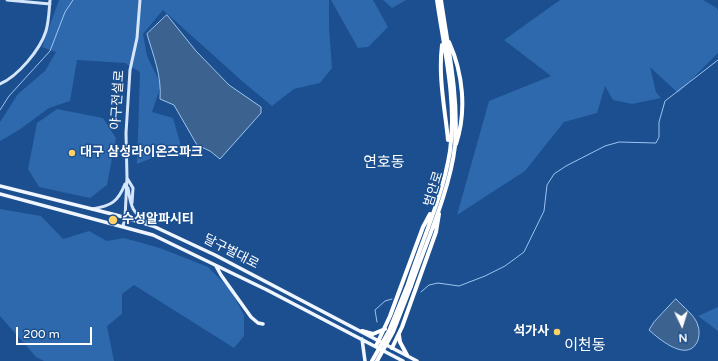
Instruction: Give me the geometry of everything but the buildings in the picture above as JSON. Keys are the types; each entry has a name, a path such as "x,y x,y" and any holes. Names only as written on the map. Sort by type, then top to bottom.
{"highway":[{"path":"441,0 438,2 444,38 441,56 442,83 452,152"},
{"path":"444,38 453,51 462,91 462,121 459,136 452,152"},
{"name":"범안로","path":"409,285 438,204 452,152 456,120 444,38"},
{"path":"376,346 385,329 423,227 438,204"},
{"path":"392,348 399,334 436,232 438,204"},
{"path":"372,361 390,331 409,285"},
{"path":"378,361 393,332 409,285"},
{"path":"362,331 373,334 385,329"},
{"path":"399,334 400,342 407,355"}],"main road":[{"path":"7,0 50,4"},
{"path":"0,84 8,80 20,69 42,41 48,22 50,0"},
{"name":"야구전설로","path":"122,226 125,218 127,179 126,133 130,71 137,38 140,0"},
{"path":"127,179 132,207 136,215 150,225"},
{"path":"90,209 103,207 114,202 120,196 127,179"},
{"name":"달구벌대로","path":"0,186 150,225 216,255 417,361"},
{"name":"달구벌대로","path":"0,194 153,235 216,265 404,361"},
{"path":"216,265 221,275 251,317 263,324"},
{"path":"362,339 365,361"}],"shaded area":[{"path":"59,0 329,0 332,68 320,83 294,89 272,106 163,10 143,34 147,56 161,85 152,112 173,118 181,146 137,164 140,72 125,63 77,60 70,101 49,108 19,130 0,141 0,122 18,94 45,71 56,52 42,47"},
{"path":"331,0 373,0 388,27 368,47 358,48"},
{"path":"383,0 406,0 392,8"},
{"path":"560,0 703,0 717,8 718,11 718,53 678,93 650,67 656,92 661,98 632,104 613,100 605,86 597,113 564,122 525,171 457,215 489,101 551,76 504,40"},
{"path":"167,15 196,51 229,85 261,107 261,113 220,159 210,151 197,145 174,105 160,99 160,82 147,34"},
{"name":"대구 삼성라이온즈파크","path":"57,109 103,118 116,138 107,185 90,198 39,187 28,169 37,123"},
{"path":"0,209 41,216 63,239 89,231 107,241 124,238 160,248 208,267 230,289 244,315 244,336 234,348 134,285 122,294 122,314 107,326 114,361 44,361 36,357 0,316"},
{"path":"676,299 692,315 699,328 697,342 691,349 685,350 672,347 649,330 654,322"},
{"path":"718,307 718,331 698,316"}],"waterway":[{"path":"0,110 9,96 50,51 65,12 73,0"},
{"path":"421,292 429,285 438,283 459,286 485,276 505,266 524,252 544,211 547,185 554,174 566,166 605,146 619,142 656,143 659,137 659,122 665,101 718,60"},
{"path":"377,322 375,310 385,301 392,299"}],"place":[{"name":"대구 삼성라이온즈파크","path":"72,153"},
{"name":"수성알파시티","path":"113,220"},
{"name":"석가사","path":"557,332"}],"district":[{"name":"연호동","path":"384,163"},
{"name":"이천동","path":"585,346"}]}
